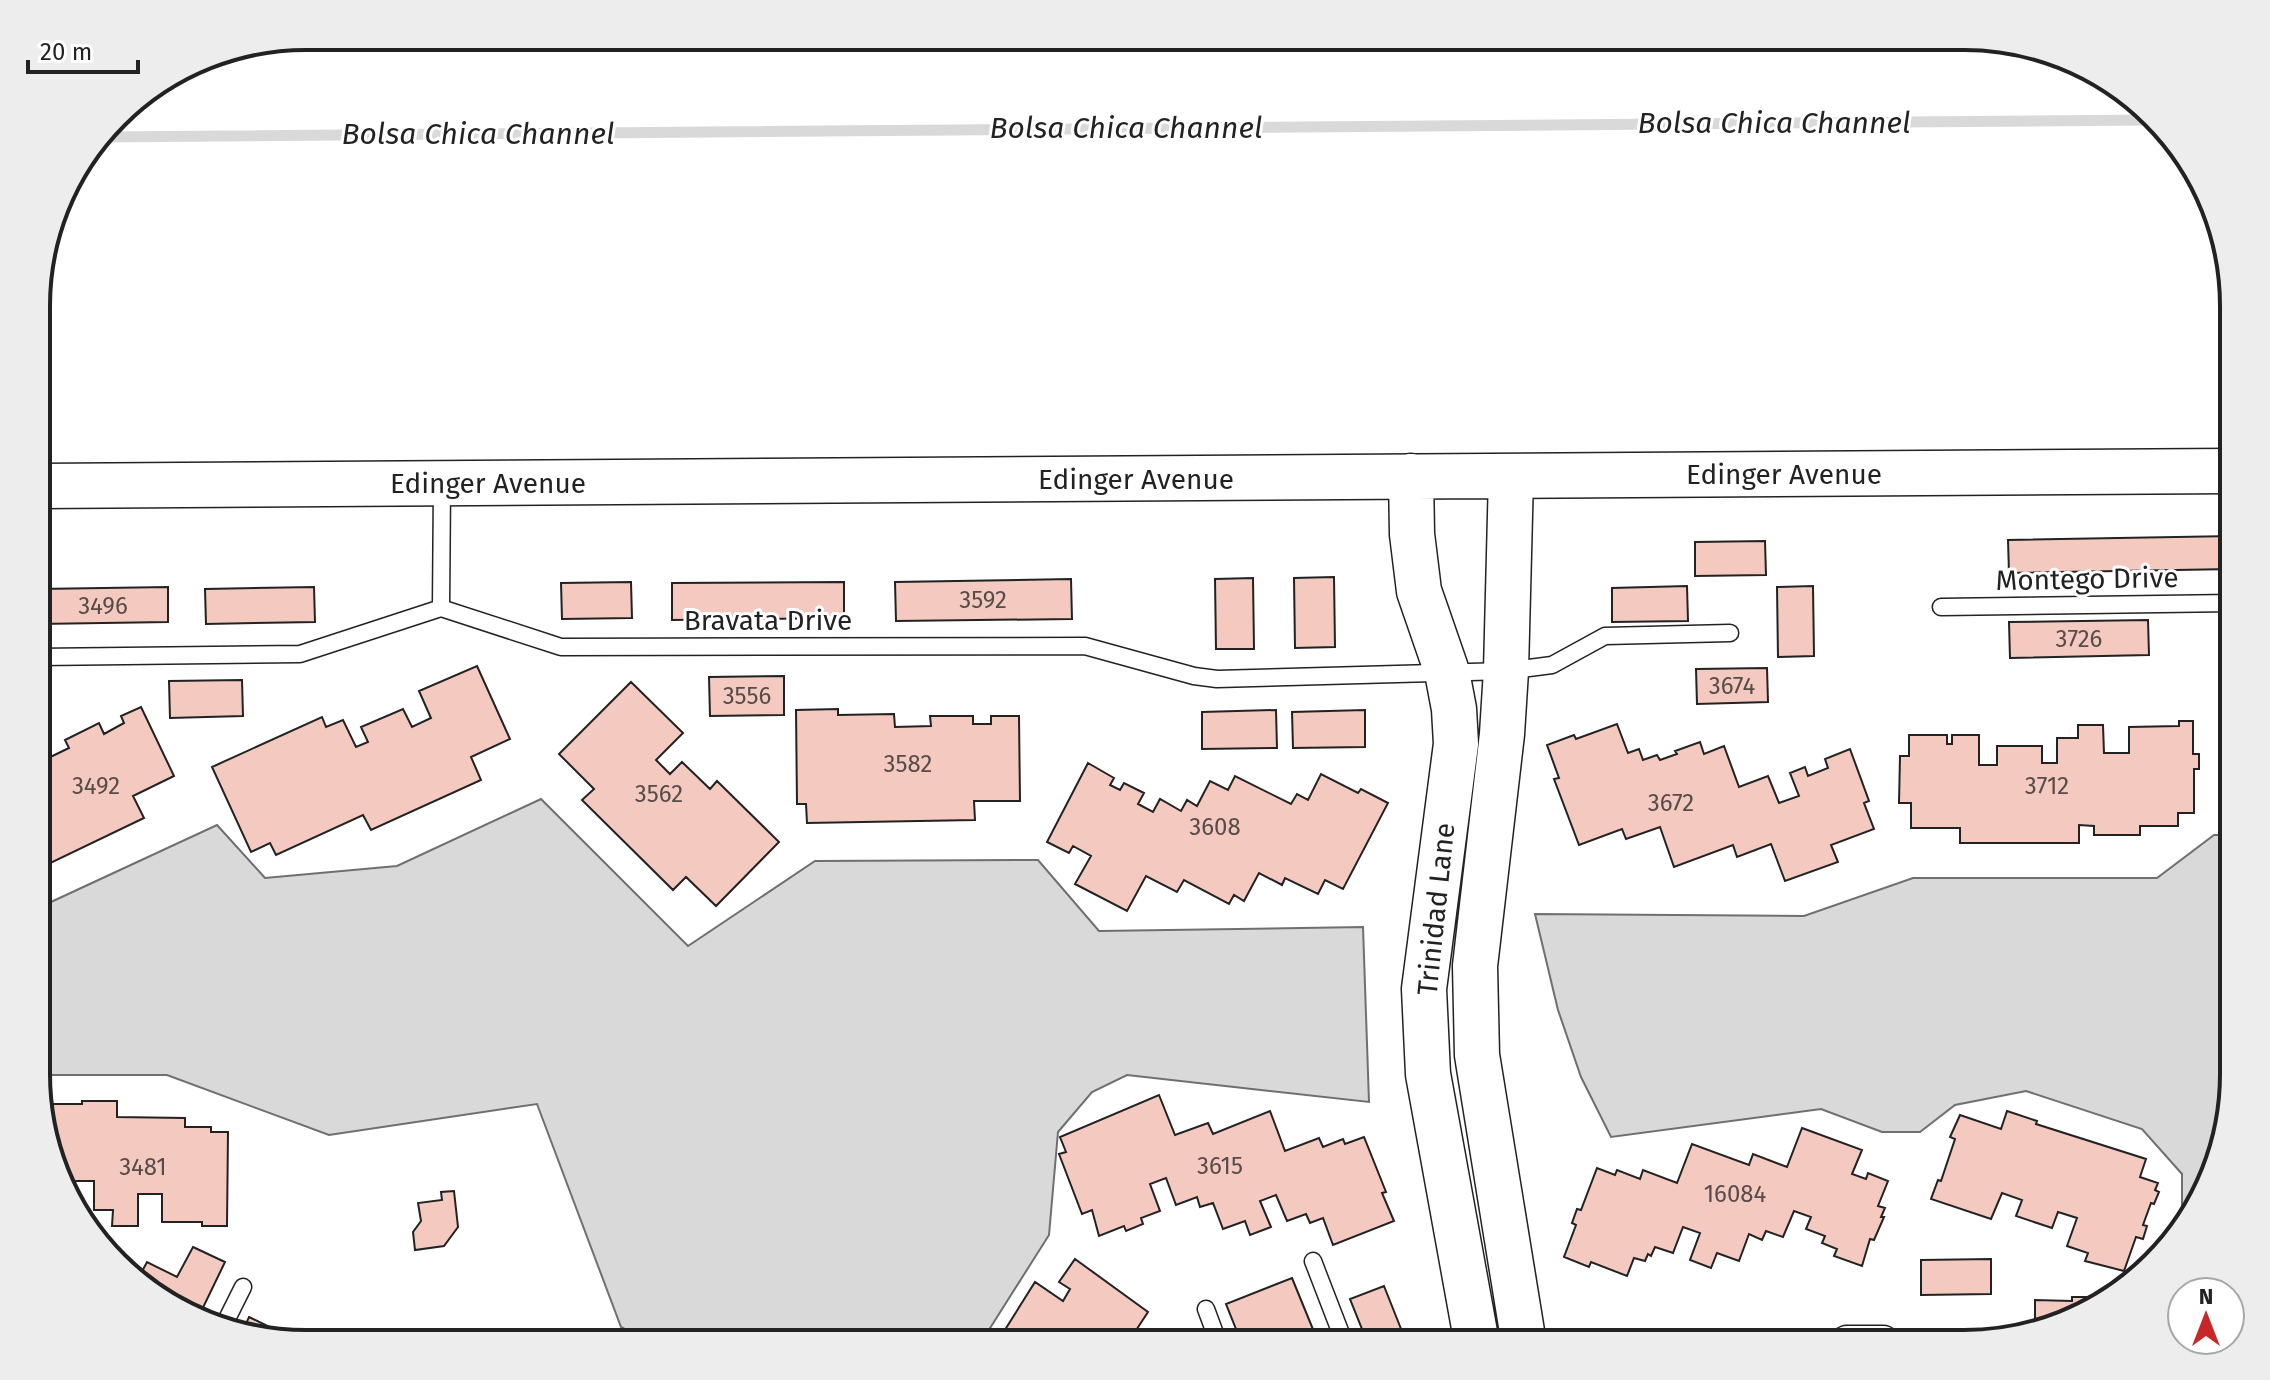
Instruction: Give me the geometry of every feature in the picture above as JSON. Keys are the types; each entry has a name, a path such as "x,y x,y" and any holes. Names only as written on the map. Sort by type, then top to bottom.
{"street":[{"name":"Edinger Avenue","path":"50,486 2219,471"},
{"name":"Trinidad Lane","path":"1411,476 1412,534 1419,591 1447,672 1456,744 1424,989 1428,1074 1474,1329"},
{"name":"Trinidad Lane","path":"1511,476 1502,734 1475,966 1477,1055 1522,1329"}],"lane":[{"path":"50,657 300,654 441,608 442,483"},
{"name":"Montego Drive","path":"1941,607 2219,603"},
{"name":"Bravata Drive","path":"441,608 561,647 1085,646 1194,676 1217,679 1506,671 1552,665 1605,636 1730,633"},
{"path":"1313,1261 1339,1329"},
{"path":"228,1317 243,1287"},
{"path":"1206,1309 1214,1329"}],"shaded area":[{"path":"541,799 688,946 815,861 1038,860 1099,931 1363,927 1369,1102 1127,1075 1092,1092 1058,1132 1049,1235 989,1330 626,1330 621,1327 537,1104 329,1135 167,1075 50,1075 50,902 217,825 265,878 397,866"},
{"path":"2214,835 2219,835 2219,1091 2215,1124 2206,1156 2182,1208 2182,1174 2142,1129 2026,1091 1955,1105 1920,1132 1882,1132 1821,1109 1611,1137 1581,1077 1558,1010 1535,914 1804,916 1913,878 2157,878"}],"building":[{"path":"2219,536 2219,569 2009,573 2008,540"},
{"path":"1765,541 1766,575 1695,576 1695,542"},
{"path":"1334,577 1335,647 1295,648 1294,578"},
{"path":"1253,578 1254,649 1216,649 1215,579"},
{"path":"1071,579 1072,619 896,621 895,582"},
{"path":"631,582 632,618 562,619 561,583"},
{"path":"844,582 844,618 672,620 672,583"},
{"path":"1687,586 1688,621 1612,622 1612,588"},
{"path":"1813,586 1814,656 1778,657 1777,587"},
{"path":"168,587 168,622 50,624 50,589"},
{"path":"314,587 315,622 206,624 205,589"},
{"path":"2148,620 2149,655 2010,658 2009,622"},
{"path":"477,666 510,739 471,757 481,780 371,830 363,815 276,855 270,843 251,852 212,767 322,717 326,727 343,720 356,747 368,742 361,727 403,709 412,727 431,718 419,691"},
{"path":"1767,668 1768,702 1697,704 1696,669"},
{"path":"784,676 784,715 710,716 709,677"},
{"path":"242,680 243,716 170,718 169,681"},
{"path":"631,682 683,733 656,760 670,774 682,762 710,789 717,781 779,842 716,906 686,877 673,890 582,800 594,789 559,754"},
{"path":"141,707 174,776 133,796 144,818 50,863 50,757 69,748 65,740 99,723 104,734 124,723 121,716"},
{"path":"838,709 838,715 894,714 895,727 931,726 930,716 973,716 973,724 991,724 991,716 1019,716 1020,801 974,801 975,820 807,823 806,804 797,804 796,710"},
{"path":"1276,710 1277,748 1202,749 1202,712"},
{"path":"1365,710 1365,747 1293,748 1292,712"},
{"path":"2179,721 2193,721 2193,754 2199,754 2199,769 2194,769 2194,813 2178,813 2178,826 2140,826 2140,835 2094,835 2094,826 2079,825 2079,843 1960,843 1960,828 1911,828 1911,803 1899,803 1900,756 1909,756 1909,735 1947,735 1947,744 1952,744 1952,735 1979,735 1979,765 1997,765 1997,746 2042,746 2042,763 2057,763 2057,738 2078,738 2078,725 2103,725 2104,753 2129,753 2129,727 2179,726"},
{"path":"1617,724 1628,753 1639,749 1643,760 1657,755 1660,760 1700,742 1704,754 1724,746 1739,787 1768,776 1779,803 1799,796 1790,773 1805,767 1808,776 1828,768 1825,759 1850,749 1869,801 1864,803 1874,829 1831,845 1838,862 1785,881 1771,844 1737,857 1733,845 1674,867 1660,827 1626,839 1622,829 1579,845 1554,779 1559,778 1547,745 1574,735 1576,739"},
{"path":"1088,763 1114,778 1110,785 1120,790 1124,783 1144,793 1138,804 1153,812 1160,799 1181,811 1187,800 1197,806 1210,781 1228,790 1235,776 1291,804 1297,794 1308,800 1321,774 1358,793 1361,789 1388,803 1343,889 1325,880 1318,894 1285,878 1282,885 1259,873 1244,901 1234,895 1229,904 1184,880 1177,892 1146,876 1127,911 1075,884 1091,856 1073,846 1069,853 1047,842"},
{"path":"1159,1095 1175,1135 1208,1123 1213,1134 1270,1111 1285,1151 1319,1138 1323,1147 1343,1139 1345,1144 1364,1137 1394,1221 1333,1245 1323,1218 1310,1223 1306,1214 1287,1221 1276,1195 1260,1201 1271,1227 1250,1235 1245,1221 1223,1229 1213,1203 1200,1207 1197,1197 1176,1205 1166,1178 1150,1184 1160,1211 1141,1218 1143,1224 1126,1231 1124,1226 1099,1236 1092,1210 1082,1214 1059,1154 1066,1152 1060,1137"},
{"path":"82,1101 117,1101 117,1117 185,1118 185,1127 211,1127 211,1132 228,1132 227,1226 202,1226 202,1222 162,1222 162,1194 138,1194 138,1226 112,1226 113,1210 94,1210 94,1181 74,1182 55,1124 52,1104 82,1104"},
{"path":"2007,1111 2037,1121 2036,1124 2146,1159 2140,1177 2158,1183 2155,1190 2159,1192 2143,1225 2147,1226 2143,1239 2136,1237 2124,1271 2085,1261 2088,1253 2067,1246 2077,1218 2058,1212 2052,1228 2016,1216 2022,1200 2002,1193 1991,1219 1931,1199 1938,1180 1941,1181 1955,1139 1950,1137 1960,1115 2001,1129"},
{"path":"1802,1128 1862,1150 1852,1174 1866,1179 1868,1173 1888,1181 1878,1206 1885,1208 1881,1217 1884,1217 1874,1240 1870,1239 1862,1266 1834,1256 1837,1249 1822,1243 1825,1236 1806,1229 1811,1217 1794,1211 1783,1237 1766,1231 1762,1240 1749,1234 1739,1261 1717,1253 1711,1268 1690,1260 1700,1233 1683,1227 1673,1253 1655,1247 1645,1261 1634,1258 1627,1276 1591,1262 1589,1267 1564,1257 1576,1225 1572,1223 1577,1209 1581,1210 1597,1168 1615,1175 1617,1170 1640,1179 1643,1170 1677,1183 1692,1144 1749,1165 1753,1154 1787,1167"},
{"path":"454,1191 458,1227 444,1246 415,1250 413,1232 421,1221 418,1203 442,1200 441,1192"},
{"path":"193,1247 225,1262 203,1308 178,1296 143,1270 147,1262 177,1277"},
{"path":"1075,1259 1148,1312 1137,1330 1005,1330 1035,1282 1063,1301 1070,1289 1059,1282"},
{"path":"1991,1259 1991,1294 1921,1295 1921,1260"},
{"path":"1292,1278 1313,1329 1236,1329 1226,1304"},
{"path":"1384,1286 1401,1329 1362,1329 1350,1299"},
{"path":"2072,1297 2088,1297 2035,1319 2035,1300 2072,1301"},
{"path":"249,1317 271,1328 247,1322"}],"waterway":[{"name":"Bolsa Chica Channel","path":"114,137 2139,120"}]}
